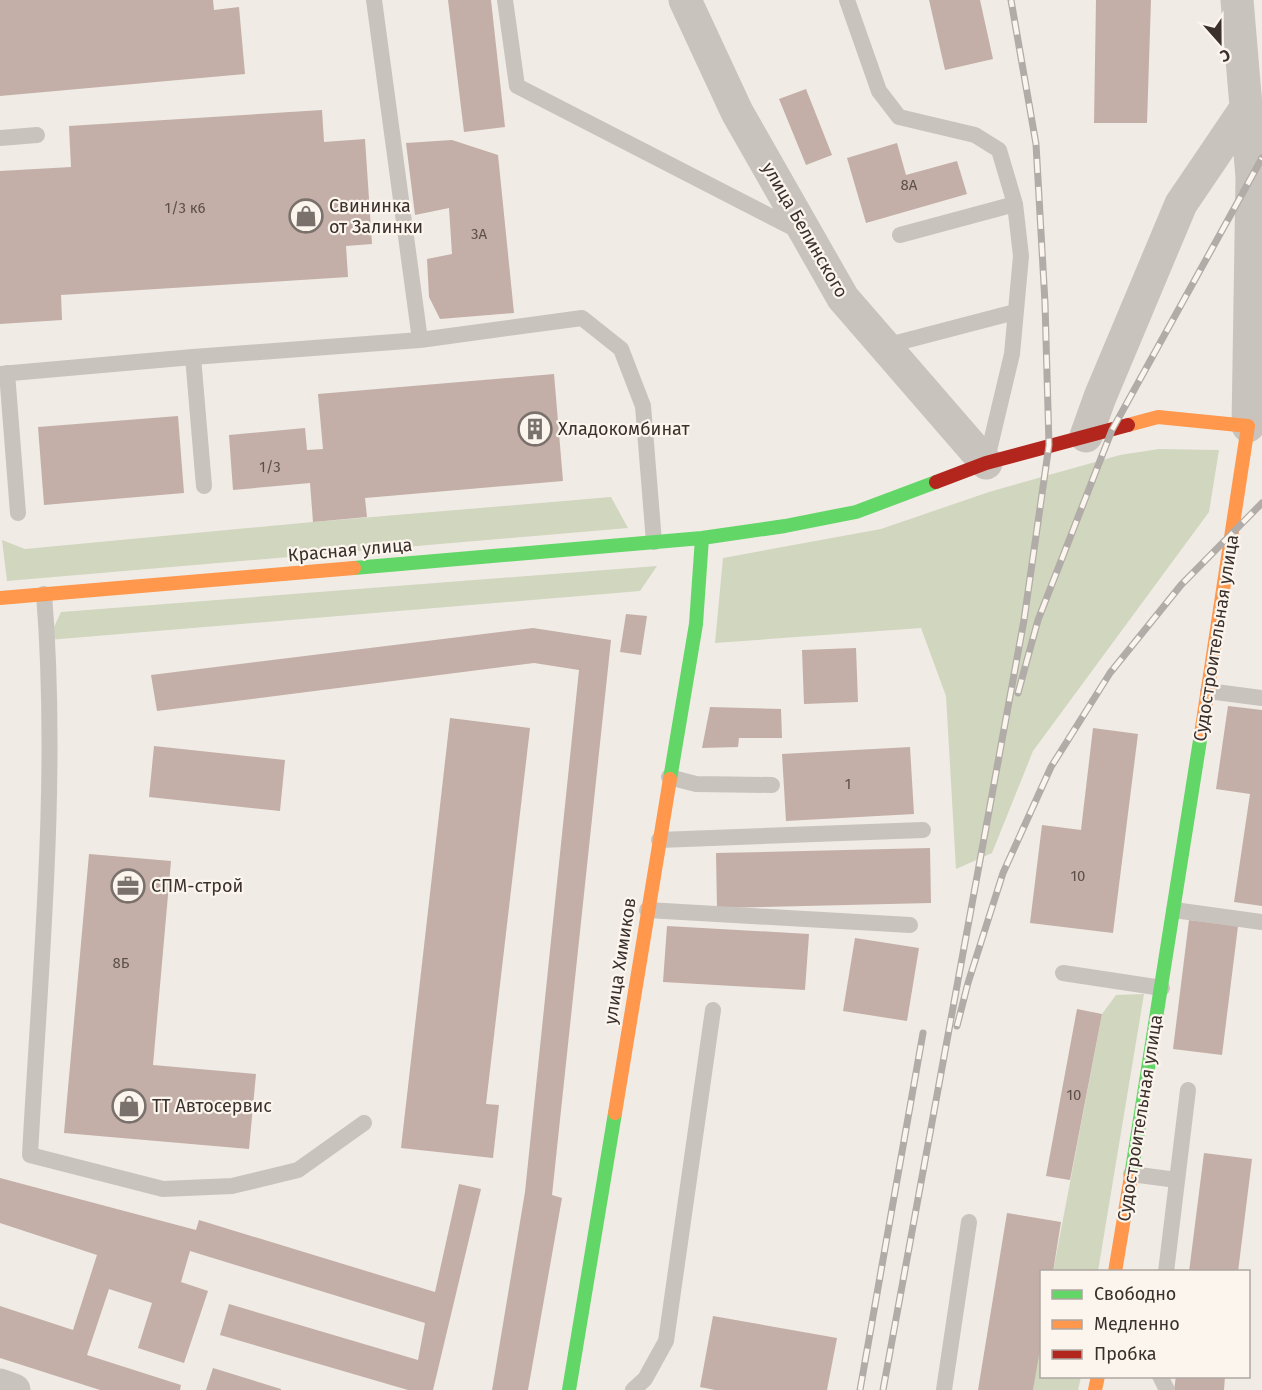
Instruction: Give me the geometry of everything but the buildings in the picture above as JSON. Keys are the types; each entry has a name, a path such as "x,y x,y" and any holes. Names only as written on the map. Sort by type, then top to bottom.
{"main road":[{"name":"Красная улица","path":"0,598 702,538 785,526 856,512 986,463 1158,417 1248,426"},
{"name":"Судостроительная улица","path":"1115,1270 1162,988 1248,426"},
{"name":"улица Химиков","path":"569,1390 658,840 696,624 702,538"}],"street":[{"name":"улица Белинского","path":"685,0 737,112 843,298 986,463"},
{"name":"Судостроительная улица","path":"1237,0 1251,41 1246,108 1252,177 1248,426"},
{"path":"1086,436 1181,204 1246,108"},
{"path":"0,1385 14,1390"}],"lane":[{"path":"374,0 420,340"},
{"path":"505,0 517,86 807,235"},
{"path":"847,0 879,91 899,117 975,135 999,150 1015,204 1021,256 1012,354 986,463"},
{"path":"0,138 37,135"},
{"path":"900,235 1015,204"},
{"path":"885,346 1016,312"},
{"path":"18,513 4,373 420,340 582,318 621,349 643,406 654,542"},
{"path":"193,357 204,486"},
{"path":"44,594 48,640 50,779 30,1155 163,1189 232,1186 298,1170 364,1123"},
{"path":"1208,691 1262,698"},
{"path":"669,777 696,784 772,785"},
{"path":"658,840 922,830"},
{"path":"647,910 910,925"},
{"path":"1174,910 1262,922"},
{"path":"1063,973 1162,988"},
{"path":"633,1390 645,1379 666,1341 713,1010"},
{"path":"1166,1270 1188,1090"},
{"path":"1131,1174 1177,1180"},
{"path":"944,1390 969,1222"}],"green space":[{"path":"1159,449 1219,450 1209,512 1033,751 992,853 956,869 946,696 921,628 715,643 723,558 881,529 989,492 1120,455"},
{"path":"611,497 628,528 7,581 2,540 25,549"},
{"path":"657,566 640,591 48,640 61,612"},
{"path":"1144,994 1098,1270 1053,1270 1102,1014 1116,995"},
{"path":"1040,1344 1040,1378 1081,1378 1078,1390 1033,1390"}],"railway":[{"path":"883,1390 1024,620 1049,445 1045,303 1036,144 1011,0"},
{"path":"1018,693 1038,620 1112,430 1262,158"},
{"path":"957,1026 968,983 1003,873 1051,767 1110,673 1181,585 1262,503"},
{"path":"860,1390 923,1033"}],"traffic: fast":[{"path":"354,568 702,538 785,526 856,512 936,482"},
{"path":"670,779 696,624 702,538"},
{"path":"1131,1176 1201,734"},
{"path":"569,1390 615,1113"}],"traffic: slow":[{"path":"1128,425 1158,417 1248,426 1201,734"},
{"path":"0,598 354,568"},
{"path":"615,1113 670,779"},
{"path":"1115,1270 1131,1176"},
{"path":"1095,1390 1098,1378"}],"traffic: jam":[{"path":"936,482 986,463 1128,425"}],"place":[{"name":"Свининка от Залинки","path":"306,216"},
{"name":"Хладокомбинат","path":"535,429"},
{"name":"СПМ-строй","path":"128,886"},
{"name":"ТТ Автосервис","path":"129,1106"}]}
